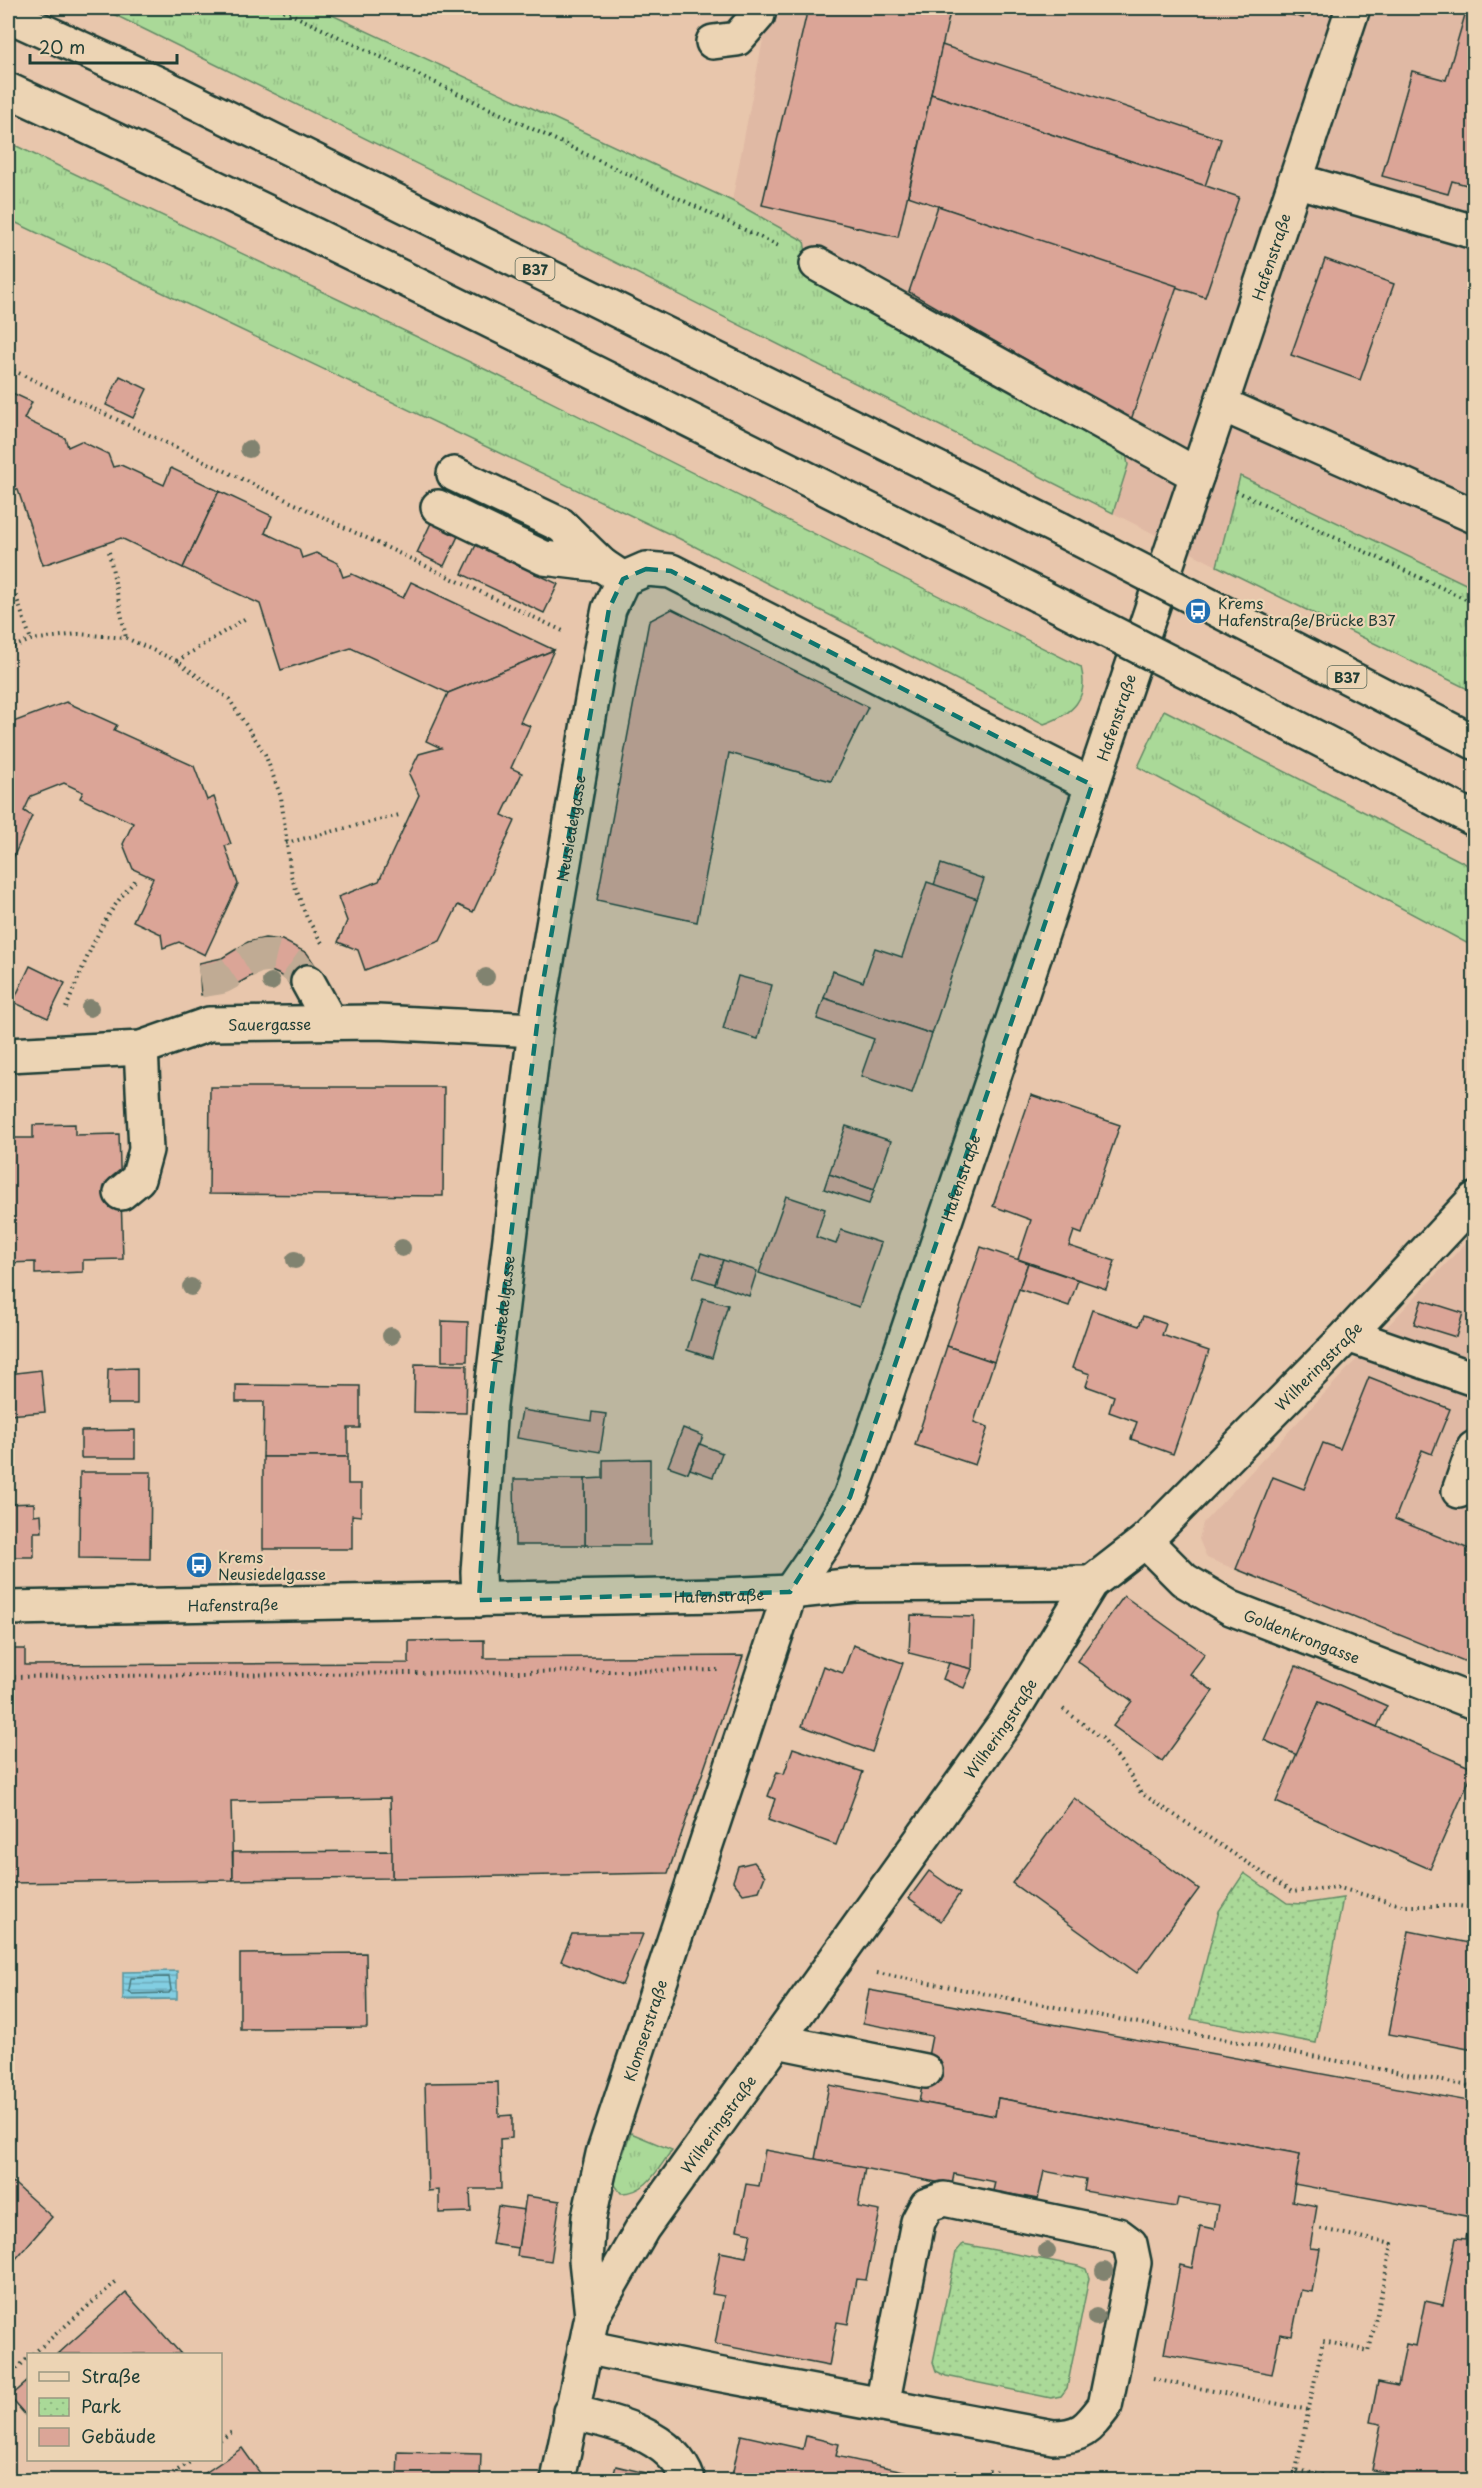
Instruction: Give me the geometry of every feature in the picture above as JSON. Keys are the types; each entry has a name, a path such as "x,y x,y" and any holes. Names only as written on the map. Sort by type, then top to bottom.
{"street":[{"path":"713,42 737,39 758,15 759,8"},
{"name":"Hafenstraße","path":"8,1608 790,1592 826,1540 850,1497 858,1476 1353,8"},
{"name":"B37","path":"8,15 161,85 1060,529 1474,742"},
{"path":"8,90 133,148 672,411 1038,595 1474,819"},
{"path":"1294,180 1474,232"},
{"path":"817,264 1197,475"},
{"path":"1221,404 1474,516"},
{"path":"454,474 561,525 612,572"},
{"path":"438,507 544,558 612,572 646,569 671,571 1092,785"},
{"name":"Neusiedelgasse","path":"479,1600 478,1572 490,1405 535,1030 609,609 612,572"},
{"path":"308,982 330,1022"},
{"name":"Sauergasse","path":"8,1055 141,1048 209,1024 377,1022 535,1030"},
{"path":"122,1193 138,1179 146,1150 141,1048"},
{"name":"Wilheringstraße","path":"589,2332 642,2229 1007,1720 1091,1583 1145,1541 1348,1335 1463,1229 1474,1200"},
{"path":"1348,1335 1474,1379"},
{"path":"1460,1491 1474,1448"},
{"name":"Goldenkrongasse","path":"1145,1541 1184,1580 1231,1608 1474,1702"},
{"path":"790,1592 855,1585 1091,1583"},
{"name":"Klomserstraße","path":"558,2481 570,2412 589,2332 586,2260 589,2217 603,2154 790,1592"},
{"path":"777,2041 925,2071"},
{"path":"589,2332 882,2405 1053,2437 1071,2437 1090,2426 1105,2406 1134,2263 1130,2244 1118,2235 944,2199 927,2205 918,2222 882,2405"},
{"path":"570,2412 611,2421 659,2444 684,2468 688,2481"}],"path":[{"path":"278,8 817,264"},
{"path":"8,368 567,633"},
{"path":"1197,475 1300,519 1474,603"},
{"path":"109,552 126,638"},
{"path":"8,573 31,640"},
{"path":"177,661 246,618"},
{"path":"8,649 31,640 78,634 126,638 177,661 229,699 265,754 281,797 291,876 308,918 324,945"},
{"path":"286,843 399,815"},
{"path":"47,1053 103,922 118,898 135,881"},
{"path":"8,1677 726,1670"},
{"path":"1056,1704 1102,1738 1125,1767 1141,1793 1292,1892 1336,1887 1405,1906 1474,1908"},
{"path":"876,1973 1474,2087"},
{"path":"1294,2481 1323,2341 1369,2351 1392,2244 1317,2228"},
{"path":"35,2353 117,2280"},
{"path":"8,2377 27,2359"},
{"path":"1111,2371 1309,2410"},
{"path":"222,2439 232,2432"},
{"path":"163,2481 192,2461"},
{"path":"1296,2470 1348,2481"}],"highlighted area":[{"path":"646,569 671,571 1092,785 850,1497 790,1592 479,1600 490,1405 541,993 601,648 609,609 623,579"}],"shaded area":[{"path":"769,8 1474,8 1474,588 1240,476 1217,566 1113,513 1128,465 810,277 732,201"},
{"path":"1474,1234 1474,1665 1207,1558 1199,1539 1203,1523"}],"green space":[{"path":"101,8 317,8 732,201 804,241 810,277 1126,454 1128,465 1113,513 561,235"},
{"path":"8,142 497,375 1081,667 1083,688 1076,704 1063,715 1044,724 678,538 8,219"},
{"path":"1240,476 1474,588 1474,692 1217,566"},
{"path":"1164,710 1474,868 1474,947 1138,767"},
{"path":"1244,1873 1287,1903 1302,1904 1343,1898 1316,2043 1191,2019 1219,1911"},
{"path":"631,2133 672,2150 645,2185 630,2192 621,2193 615,2185 616,2173"},
{"path":"963,2244 1086,2269 1089,2278 1067,2388 1061,2396 1051,2398 946,2376 936,2371 933,2362 956,2252"}],"water":[{"path":"177,1971 177,1999 123,2000 123,1972"}],"building":[{"path":"808,8 951,8 898,237 762,205"},
{"path":"1269,8 1306,8 1303,18"},
{"path":"1467,8 1474,8 1474,187 1452,181 1448,194 1382,176 1412,71 1446,80"},
{"path":"942,45 1221,139 1205,186 931,94"},
{"path":"931,94 1239,197 1205,297 908,196"},
{"path":"938,206 1177,286 1131,420 909,292"},
{"path":"1325,259 1394,284 1360,380 1291,355"},
{"path":"120,376 147,389 133,418 106,405"},
{"path":"8,391 32,402 24,419 65,438 68,447 81,441 108,454 113,467 121,465 164,485 171,468 219,491 183,568 121,538 43,565 18,490 8,485"},
{"path":"219,491 272,516 265,533 299,549 302,558 316,553 338,563 343,577 352,574 403,598 411,582 554,650 448,693 351,648 281,670 260,604 183,568"},
{"path":"431,523 458,536 444,566 417,553"},
{"path":"476,545 558,584 544,613 462,574"},
{"path":"672,609 868,707 831,781 729,753 697,922 597,900 649,621"},
{"path":"554,650 520,722 530,726 511,768 522,773 502,815 515,821 473,912 458,905 440,941 365,970 358,950 338,942 347,921 338,897 379,881 419,795 409,774 419,754 441,748 426,741 448,693"},
{"path":"66,702 117,725 114,730 194,766 207,800 214,797 231,844 225,846 238,884 205,955 179,942 163,948 161,934 133,921 153,878 133,869 123,844 133,823 80,798 83,792 64,783 31,796 24,811 32,816 8,869 8,724"},
{"path":"941,864 984,879 977,899 934,885"},
{"path":"927,882 977,899 932,1034 824,998 833,971 863,982 875,948 902,957"},
{"path":"265,938 282,940 307,953 323,977 292,989 287,980 278,974 269,970 260,971 223,992 201,995 199,963 222,958 248,942"},
{"path":"30,966 65,983 48,1018 13,1002"},
{"path":"738,976 772,985 758,1039 723,1029"},
{"path":"824,998 932,1034 912,1093 861,1076 874,1039 817,1019"},
{"path":"210,1087 444,1087 443,1196 209,1194"},
{"path":"1031,1095 1120,1125 1082,1234 1074,1231 1069,1246 1115,1261 1106,1289 1018,1259 1031,1220 993,1206"},
{"path":"75,1124 75,1135 119,1134 123,1259 83,1260 83,1272 35,1274 35,1262 8,1263 8,1138 33,1138 33,1125"},
{"path":"846,1126 891,1141 874,1190 829,1174"},
{"path":"829,1174 874,1190 869,1204 824,1189"},
{"path":"786,1196 825,1209 816,1237 836,1244 841,1230 881,1243 859,1307 759,1273"},
{"path":"981,1247 1028,1263 994,1362 947,1346"},
{"path":"701,1253 723,1260 715,1284 693,1277"},
{"path":"723,1260 757,1271 749,1296 715,1284"},
{"path":"1028,1263 1078,1280 1069,1306 1019,1289"},
{"path":"703,1298 728,1305 712,1358 687,1350"},
{"path":"1422,1300 1463,1313 1456,1337 1414,1324"},
{"path":"1092,1310 1139,1326 1143,1316 1166,1324 1162,1335 1209,1351 1173,1454 1131,1439 1137,1422 1109,1412 1114,1396 1086,1386 1090,1374 1072,1368"},
{"path":"442,1321 468,1322 467,1361 442,1361"},
{"path":"947,1346 994,1362 974,1422 988,1427 975,1465 915,1445"},
{"path":"415,1364 467,1365 466,1413 414,1412"},
{"path":"137,1368 137,1404 107,1404 108,1369"},
{"path":"41,1370 45,1412 8,1415 8,1374"},
{"path":"1369,1377 1450,1409 1432,1454 1422,1450 1395,1519 1474,1551 1474,1665 1236,1569 1273,1477 1304,1489 1323,1443 1340,1449"},
{"path":"236,1385 360,1386 360,1428 348,1428 348,1457 263,1457 264,1402 236,1402"},
{"path":"522,1410 591,1421 592,1412 606,1414 600,1452 517,1438"},
{"path":"683,1428 703,1436 688,1473 668,1466"},
{"path":"135,1430 135,1458 81,1458 81,1431"},
{"path":"700,1444 722,1453 713,1477 690,1469"},
{"path":"263,1457 348,1457 348,1484 361,1484 361,1516 352,1515 352,1549 263,1549"},
{"path":"8,1459 12,1485 8,1486"},
{"path":"650,1459 650,1545 585,1545 585,1479 603,1478 603,1460"},
{"path":"80,1472 151,1472 150,1559 79,1558"},
{"path":"514,1479 585,1479 585,1545 515,1545"},
{"path":"34,1503 34,1515 41,1514 42,1532 34,1532 34,1557 8,1557 8,1504"},
{"path":"1124,1596 1205,1654 1190,1674 1213,1691 1162,1761 1113,1726 1132,1701 1077,1661"},
{"path":"911,1615 974,1617 972,1669 909,1653"},
{"path":"484,1640 484,1658 743,1656 668,1873 392,1878 390,1798 231,1801 233,1880 8,1883 8,1649 25,1649 25,1665 409,1663 409,1641"},
{"path":"853,1645 903,1663 872,1752 802,1726 823,1666 843,1673"},
{"path":"949,1663 972,1669 964,1688 943,1679"},
{"path":"1296,1666 1387,1706 1377,1727 1319,1702 1297,1755 1264,1740"},
{"path":"1319,1702 1474,1769 1430,1869 1276,1802"},
{"path":"793,1748 863,1772 836,1845 768,1820 775,1799 768,1796 777,1772 784,1774"},
{"path":"1074,1798 1199,1889 1137,1973 1012,1883"},
{"path":"392,1851 392,1878 233,1880 233,1852"},
{"path":"754,1862 765,1876 759,1891 743,1894 733,1881 738,1866"},
{"path":"929,1871 960,1893 941,1921 909,1898"},
{"path":"1409,1931 1474,1944 1474,2050 1389,2034"},
{"path":"572,1934 643,1934 622,1985 561,1961"},
{"path":"366,1953 367,2028 240,2029 240,1954"},
{"path":"869,1990 1474,2102 1474,2198 1471,2217 1294,2184 1300,2154 998,2098 995,2116 919,2102 932,2036 863,2023"},
{"path":"498,2082 499,2116 512,2115 512,2138 500,2139 501,2189 470,2189 471,2212 439,2213 439,2190 428,2191 425,2083"},
{"path":"829,2085 995,2116 998,2098 1300,2154 1292,2201 1317,2206 1310,2248 1320,2249 1312,2292 1301,2290 1292,2336 1280,2334 1272,2374 1164,2354 1180,2265 1192,2268 1200,2226 1214,2229 1218,2205 1178,2198 1176,2207 1084,2191 1086,2179 1044,2171 1038,2199 993,2191 995,2182 954,2174 952,2185 815,2159"},
{"path":"765,2150 865,2168 858,2207 880,2211 866,2280 856,2279 848,2324 837,2322 829,2366 715,2344 724,2296 712,2294 720,2252 746,2257 751,2233 737,2230 746,2184 759,2186"},
{"path":"8,2178 52,2217 8,2268"},
{"path":"526,2196 560,2201 551,2261 517,2256"},
{"path":"1474,2198 1474,2480 1425,2480 1372,2470 1381,2424 1370,2422 1378,2382 1398,2386 1406,2344 1416,2346 1425,2301 1443,2305 1456,2238 1466,2239"},
{"path":"498,2206 524,2210 518,2248 492,2244"},
{"path":"126,2293 180,2353 59,2353"},
{"path":"27,2382 27,2417 10,2397"},
{"path":"741,2435 803,2449 806,2436 839,2444 836,2456 944,2480 731,2480"},
{"path":"242,2448 265,2480 195,2480"},
{"path":"398,2452 481,2454 480,2480 397,2480"},
{"path":"616,2466 650,2474 649,2480 612,2480"},
{"path":"956,2471 989,2478 988,2480 955,2480"}],"tunnel":[{"path":"200,981 223,977 257,957 274,956 297,968 308,982"}],"place":[{"name":"Krems Hafenstraße/Brücke B37","path":"1198,611"},
{"name":"Krems Neusiedelgasse","path":"199,1565"}]}
